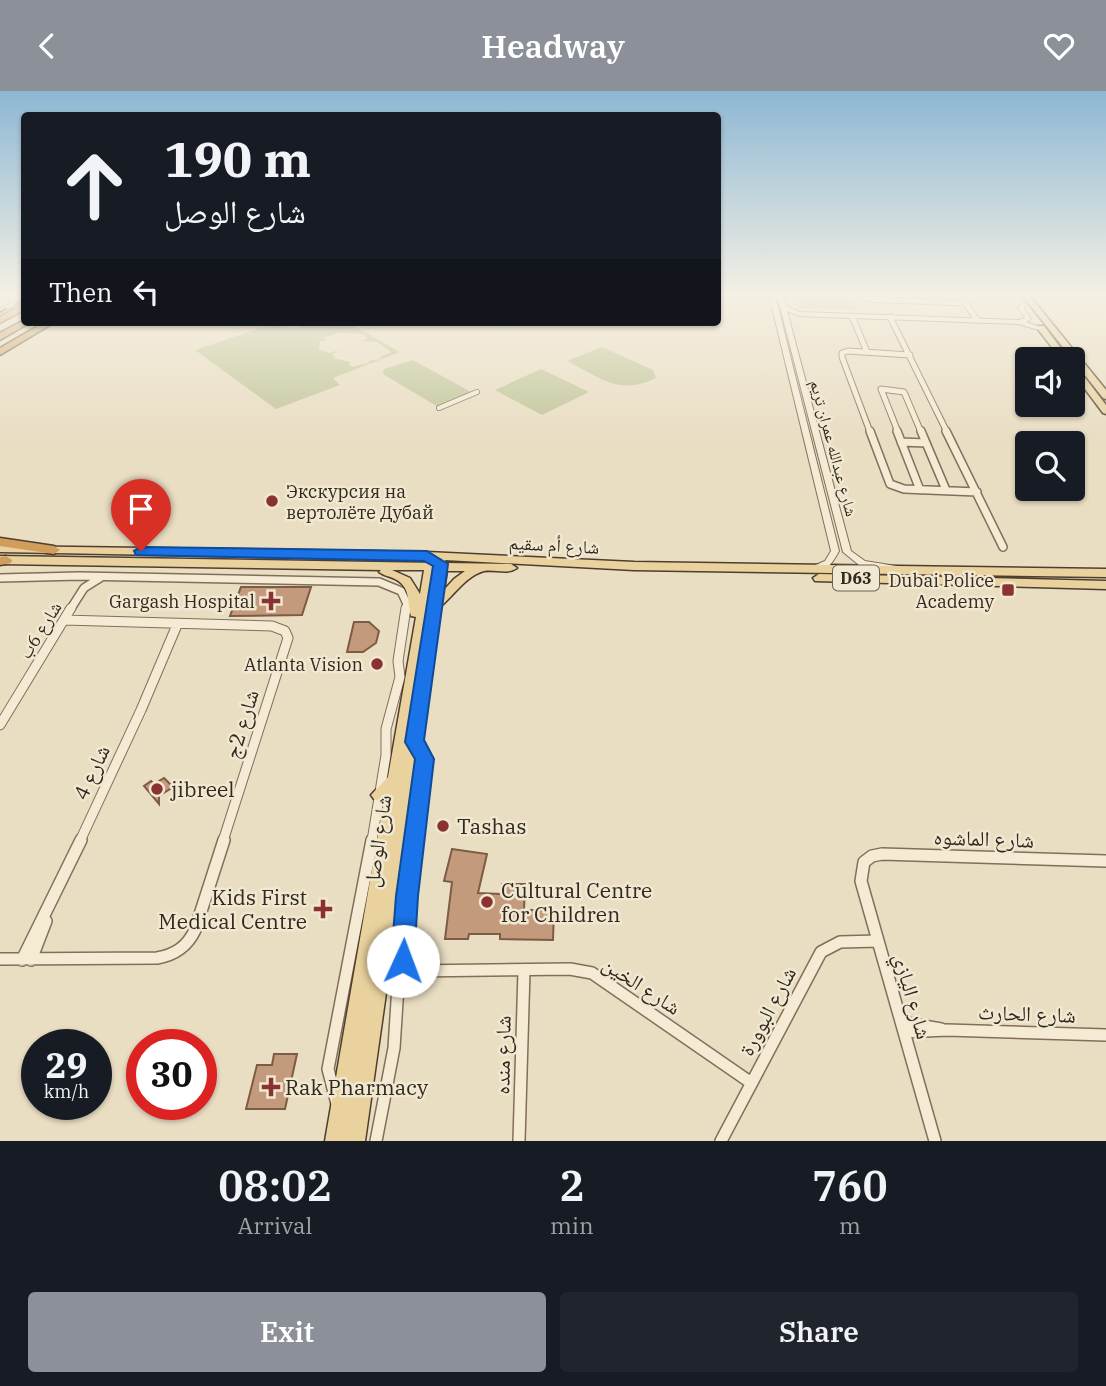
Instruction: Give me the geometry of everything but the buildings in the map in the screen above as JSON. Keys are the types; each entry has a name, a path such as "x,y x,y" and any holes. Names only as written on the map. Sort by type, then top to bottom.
{"highway":[{"path":"0,542 54,549"}],"main road":[{"path":"1064,344 1106,396"},
{"path":"1085,384 1106,411"},
{"name":"شارع أم سقيم","path":"2,557 54,549 633,574 1106,585"},
{"name":"شارع أم سقيم","path":"2,557 337,565 540,562 1106,573"},
{"path":"440,564 521,565 540,562"},
{"name":"شارع الوصل","path":"355,1141 440,564"},
{"name":"شارع الوصل","path":"334,1131 396,779 418,637 440,564"},
{"path":"337,565 393,573 407,580 415,594 418,637"},
{"path":"435,605 464,575 503,568"},
{"path":"379,795 396,779"},
{"path":"387,924 403,943"}],"street":[{"name":"شارع عبدالله عمران تريم","path":"784,344 835,551 828,563 811,569"},
{"path":"785,344 792,363 797,361"},
{"name":"شارع عبدالله عمران تريم","path":"793,344 847,552 862,563 900,569"},
{"path":"864,344 867,352"},
{"path":"904,344 1003,547"},
{"path":"909,354 855,352 842,356 888,481 899,488 976,491"},
{"path":"920,490 881,391 883,389 904,393 949,490"},
{"path":"439,408 477,392"},
{"path":"901,442 926,443"},
{"path":"79,576 84,581 84,588"},
{"path":"0,577 379,582 399,589 407,604 398,660 400,677 386,729 386,755 361,907 346,965 328,1069 334,1131"},
{"name":"شارع 6ب","path":"0,725 84,588 103,577"},
{"path":"63,622 180,625"},
{"name":"شارع 2ج","path":"27,960 157,958 177,952 188,942 195,930 287,641 285,631 275,627 180,625"},
{"name":"شارع 4","path":"27,960 180,625"},
{"path":"376,1141 394,1048 398,986 412,971 403,961 403,943 425,759 423,751 414,742"},
{"name":"شارع الماشوه","path":"864,862 872,856 882,854 1106,861"},
{"name":"شارع اليازي","path":"864,862 861,881 935,1141"},
{"name":"شارع البوورة","path":"721,1141 821,952 840,942 878,941"},
{"path":"0,960 27,960"},
{"name":"شارع الخين","path":"412,971 570,969 599,977 750,1082"},
{"name":"شارع منده","path":"519,1141 524,971"},
{"name":"شارع الحارث","path":"902,1027 1106,1035"}],"green space":[{"path":"213,344 320,344 319,350 338,352 332,354 335,356 333,358 350,362 352,367 381,359 380,357 391,352 380,344 386,344 400,352 333,378 340,385 276,409 195,350"},
{"path":"602,347 653,370 656,378 631,385 610,383 567,361"},
{"path":"413,360 471,392 438,407 383,374 384,369"},
{"path":"541,369 589,392 542,415 495,390"}],"place":[{"name":"Экскурсия на вертолёте Дубай","path":"272,501"},
{"name":"Dubai Police Academy","path":"1008,590"},
{"name":"Gargash Hospital","path":"271,601"},
{"name":"Atlanta Vision","path":"377,664"},
{"name":"jibreel","path":"157,789"},
{"name":"Tashas","path":"443,826"},
{"name":"Cultural Centre for Children","path":"487,902"},
{"name":"Kids First Medical Centre","path":"323,909"},
{"name":"Rak Pharmacy","path":"271,1087"}],"route":[{"path":"141,551 427,556 441,564 414,742 423,751 425,759 407,896 403,961"}]}
